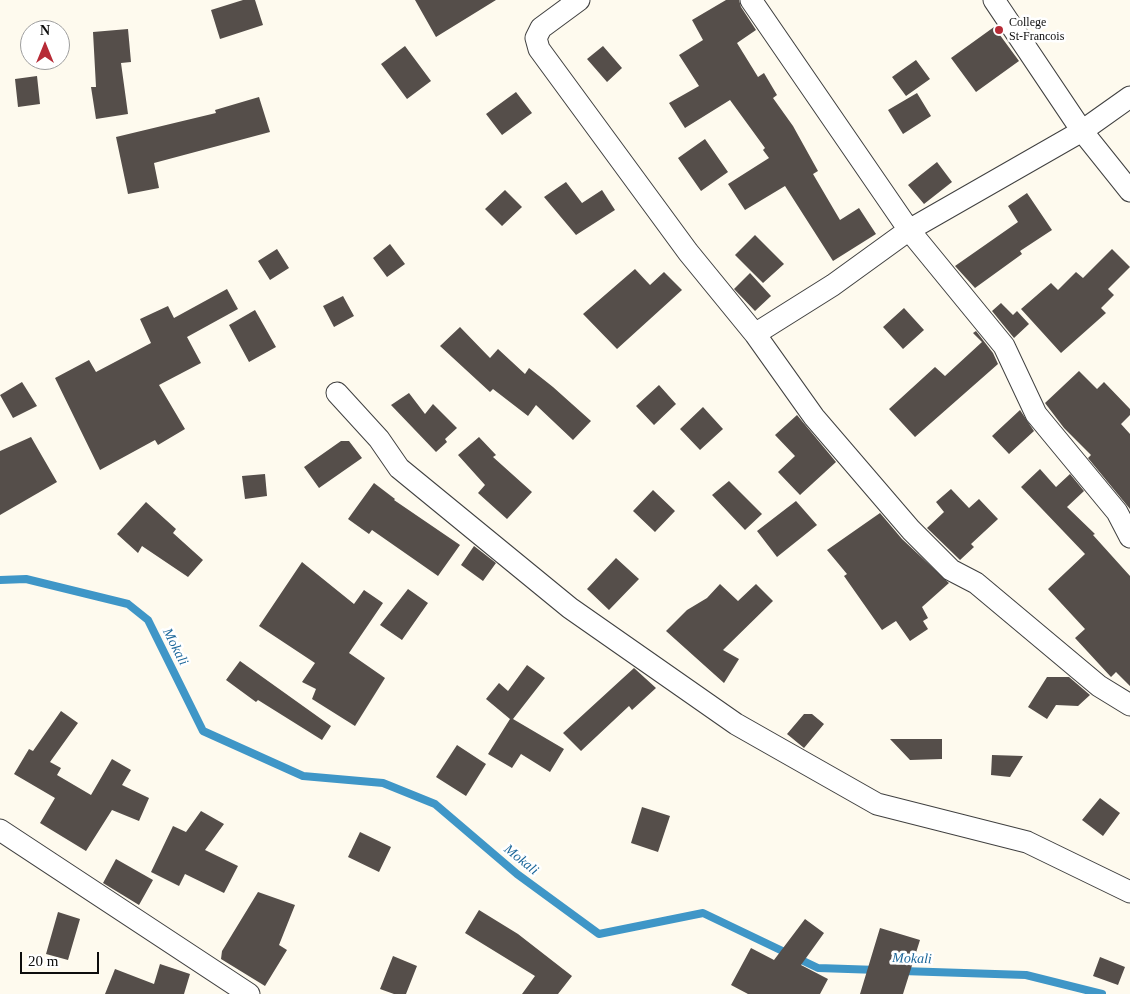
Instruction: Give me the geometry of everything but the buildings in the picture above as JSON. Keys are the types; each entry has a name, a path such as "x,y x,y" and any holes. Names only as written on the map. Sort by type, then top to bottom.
{"street":[{"path":"579,0 541,28 536,38 539,49 688,252 755,334 814,417 911,530 950,570 976,583 1092,681 1130,705"},
{"path":"751,0 909,230 1004,346 1036,414 1117,512 1130,537"},
{"path":"994,0 1082,131 1130,191"},
{"path":"755,334 833,285 909,230 1082,131 1130,97"},
{"path":"337,393 379,439 399,468 570,608 736,724 876,804 1027,842 1130,892"},
{"path":"0,830 249,994"}],"waterway":[{"name":"Mokali","path":"0,580 26,579 128,604 148,620 203,731 303,776 383,783 435,804 517,874 599,934 703,913 818,968 878,970"},
{"name":"Mokali","path":"902,971 1026,975 1102,994"}],"place":[{"name":"College St-Francois","path":"999,30"}]}
